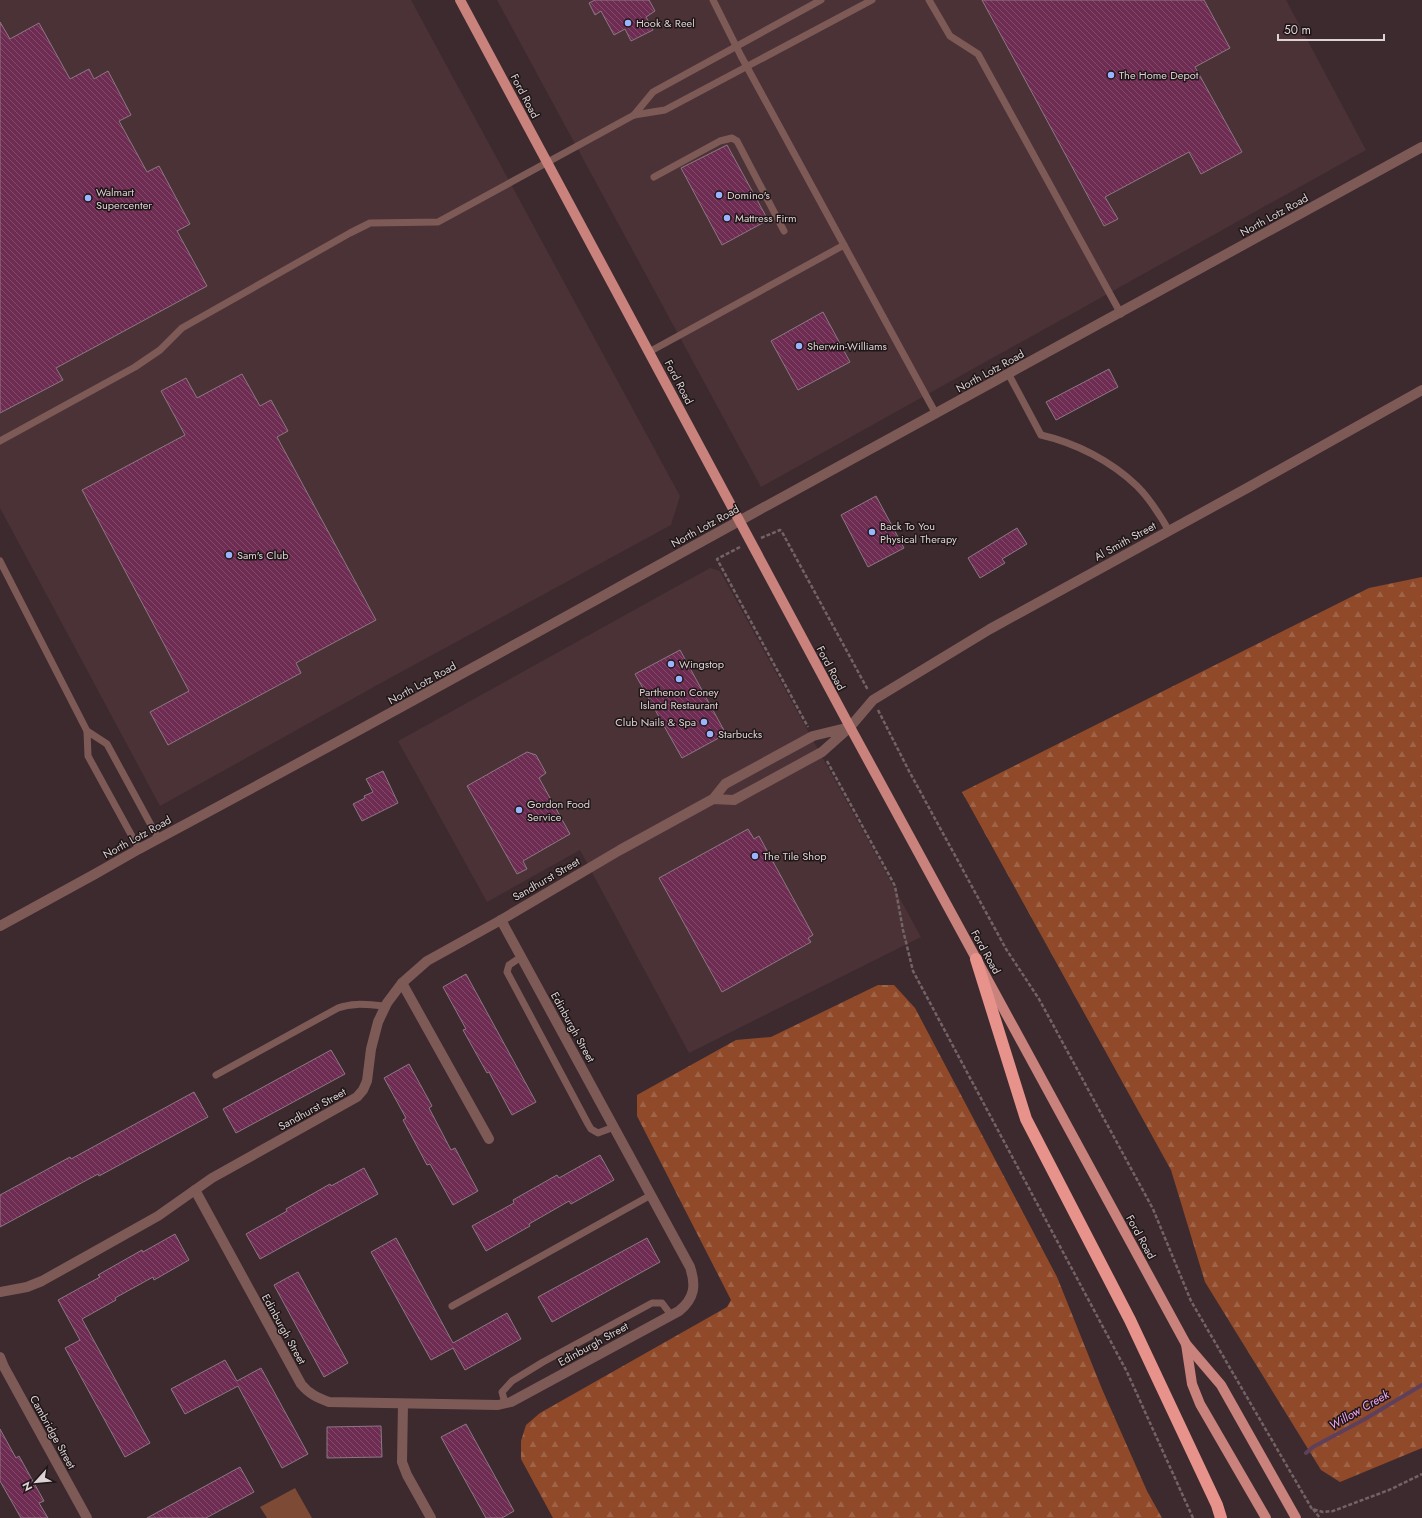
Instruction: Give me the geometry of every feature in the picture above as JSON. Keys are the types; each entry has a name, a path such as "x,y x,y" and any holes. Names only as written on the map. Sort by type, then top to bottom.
{"highway":[{"path":"976,959 1026,1119 1130,1320 1217,1505 1221,1518"}],"main road":[{"name":"Ford Road","path":"460,0 850,727 1186,1344 1220,1386 1296,1518"},
{"name":"Ford Road","path":"1186,1344 1192,1384 1200,1404 1266,1518"}],"street":[{"name":"North Lotz Road","path":"0,926 158,838 439,687 740,521 1121,314 1422,146"},
{"name":"Al Smith Street","path":"850,727 873,700 990,629 1422,390"},
{"path":"713,799 734,800 822,752 850,727"},
{"name":"Sandhurst Street","path":"0,1292 27,1287 42,1281 158,1216 212,1178 357,1097 363,1090 367,1081 371,1049 378,1022 385,1006 402,983 427,961 501,920 620,850 713,799 724,784 813,736 850,727"},
{"name":"Edinburgh Street","path":"195,1190 301,1384 306,1390 317,1398 329,1402 505,1404 679,1310 689,1301 694,1290 694,1278 690,1267 501,920"},
{"path":"402,983 489,1139"},
{"name":"Cambridge Street","path":"0,1357 4,1367 87,1518"},
{"path":"403,1404 402,1462 407,1475 431,1518"}],"lane":[{"path":"713,0 736,46 936,414"},
{"path":"634,115 653,92 821,0"},
{"path":"0,441 135,367 160,350 182,328 346,235 370,223 438,222 634,115 665,110 872,0"},
{"path":"929,0 950,36 978,54 1121,314"},
{"path":"654,177 720,141 732,138 737,141 784,231"},
{"path":"649,352 844,245"},
{"path":"1009,375 1041,435 1065,442 1092,454 1117,470 1141,491 1154,505 1169,531"},
{"path":"0,561 87,731 88,756 139,849"},
{"path":"87,731 106,744 158,838"},
{"path":"521,957 509,965 506,972 588,1124 591,1129 598,1134 614,1127"},
{"path":"216,1075 338,1008 349,1004 385,1006"},
{"path":"452,1306 651,1195"},
{"path":"505,1404 502,1392 512,1381 543,1362 652,1303 662,1303 671,1315"}],"path":[{"path":"1312,1509 1320,1518"}],"shaded area":[{"path":"0,0 411,0 680,496 671,525 390,678 160,806 0,508"},
{"path":"497,0 1286,0 1366,150 761,487"},
{"path":"710,568 720,571 921,937 689,1053 580,850 487,902 398,741"},
{"path":"295,1488 312,1518 267,1518 260,1507"}],"green space":[{"path":"1422,577 1422,1448 1340,1482 1321,1470 1205,1282 1171,1170 962,792 1369,588"},
{"path":"878,985 894,985 915,1008 1057,1277 1102,1389 1147,1491 1162,1518 553,1518 521,1459 521,1441 526,1425 540,1413 727,1307 731,1300 637,1116 637,1095 736,1040 771,1037"}],"building":[{"name":"Hook & Reel","path":"595,0 649,0 655,11 646,17 653,30 631,41 625,29 614,35 601,11 595,15 589,3"},
{"name":"The Home Depot","path":"982,0 1204,0 1230,48 1195,67 1242,152 1201,174 1189,152 1105,197 1118,219 1104,226"},
{"name":"Walmart Supercenter","path":"0,22 10,39 39,23 70,79 89,69 94,79 108,71 131,115 119,121 147,172 159,166 190,224 177,231 207,286 56,368 63,380 0,413"},
{"path":"727,145 768,220 722,245 681,168"},
{"path":"823,312 850,362 798,390 771,341"},
{"path":"1109,369 1118,387 1056,420 1046,402"},
{"name":"Sam's Club","path":"242,374 260,406 271,400 288,431 277,437 376,620 296,663 301,673 168,745 150,712 189,691 82,490 185,435 161,391 186,378 197,398"},
{"name":"Back To You Physical Therapy","path":"876,496 904,548 868,567 841,515"},
{"path":"1017,528 1027,544 1002,559 1005,563 980,578 968,558"},
{"path":"680,650 726,734 682,758 635,674"},
{"name":"Gordon Food Service","path":"527,752 536,755 546,773 539,778 570,834 523,861 527,869 517,874 467,786"},
{"path":"383,771 398,803 362,821 353,804 365,798 364,796 373,792 366,779"},
{"path":"748,829 754,839 759,836 813,935 808,938 811,942 722,992 659,878"},
{"path":"466,974 536,1102 512,1115 489,1072 487,1073 463,1030 466,1029 443,987"},
{"path":"331,1050 345,1074 236,1133 223,1109"},
{"path":"409,1064 432,1106 429,1108 451,1150 455,1148 478,1191 453,1205 430,1164 427,1165 403,1120 406,1118 384,1078"},
{"path":"194,1092 208,1117 0,1227 0,1195 70,1157 71,1159"},
{"path":"600,1155 614,1180 571,1204 569,1201 529,1224 530,1226 486,1251 472,1226 514,1203 513,1200 557,1175 559,1178"},
{"path":"364,1168 378,1194 260,1259 246,1234 287,1211 286,1209 330,1184 331,1186"},
{"path":"175,1234 189,1260 154,1280 153,1277 115,1298 116,1300 82,1319 150,1443 125,1457 65,1348 80,1340 58,1300 100,1277 98,1275 142,1250 143,1252"},
{"path":"396,1238 453,1343 507,1313 521,1339 465,1370 453,1348 431,1360 371,1252"},
{"path":"647,1238 660,1262 552,1322 538,1297"},
{"path":"298,1272 348,1363 324,1377 274,1285"},
{"path":"225,1360 237,1381 261,1368 308,1454 282,1468 238,1386 185,1414 171,1389"},
{"path":"466,1424 514,1511 502,1518 486,1518 441,1437"},
{"path":"381,1426 382,1457 327,1458 327,1427"},
{"path":"0,1429 16,1458 19,1456 44,1501 39,1503 48,1518 21,1518 0,1481"},
{"path":"240,1467 254,1492 206,1518 147,1518"}],"waterway":[{"name":"Willow Creek","path":"1306,1453 1313,1447 1365,1419 1422,1385"}],"place":[{"name":"Hook & Reel","path":"628,23"},
{"name":"The Home Depot","path":"1111,75"},
{"name":"Domino's","path":"719,195"},
{"name":"Walmart Supercenter","path":"88,198"},
{"name":"Mattress Firm","path":"727,218"},
{"name":"Sherwin-Williams","path":"799,346"},
{"name":"Back To You Physical Therapy","path":"872,532"},
{"name":"Sam's Club","path":"229,555"},
{"name":"Wingstop","path":"671,664"},
{"name":"Parthenon Coney Island Restaurant","path":"679,679"},
{"name":"Club Nails & Spa","path":"704,722"},
{"name":"Starbucks","path":"710,734"},
{"name":"Gordon Food Service","path":"519,810"},
{"name":"The Tile Shop","path":"755,856"}]}
